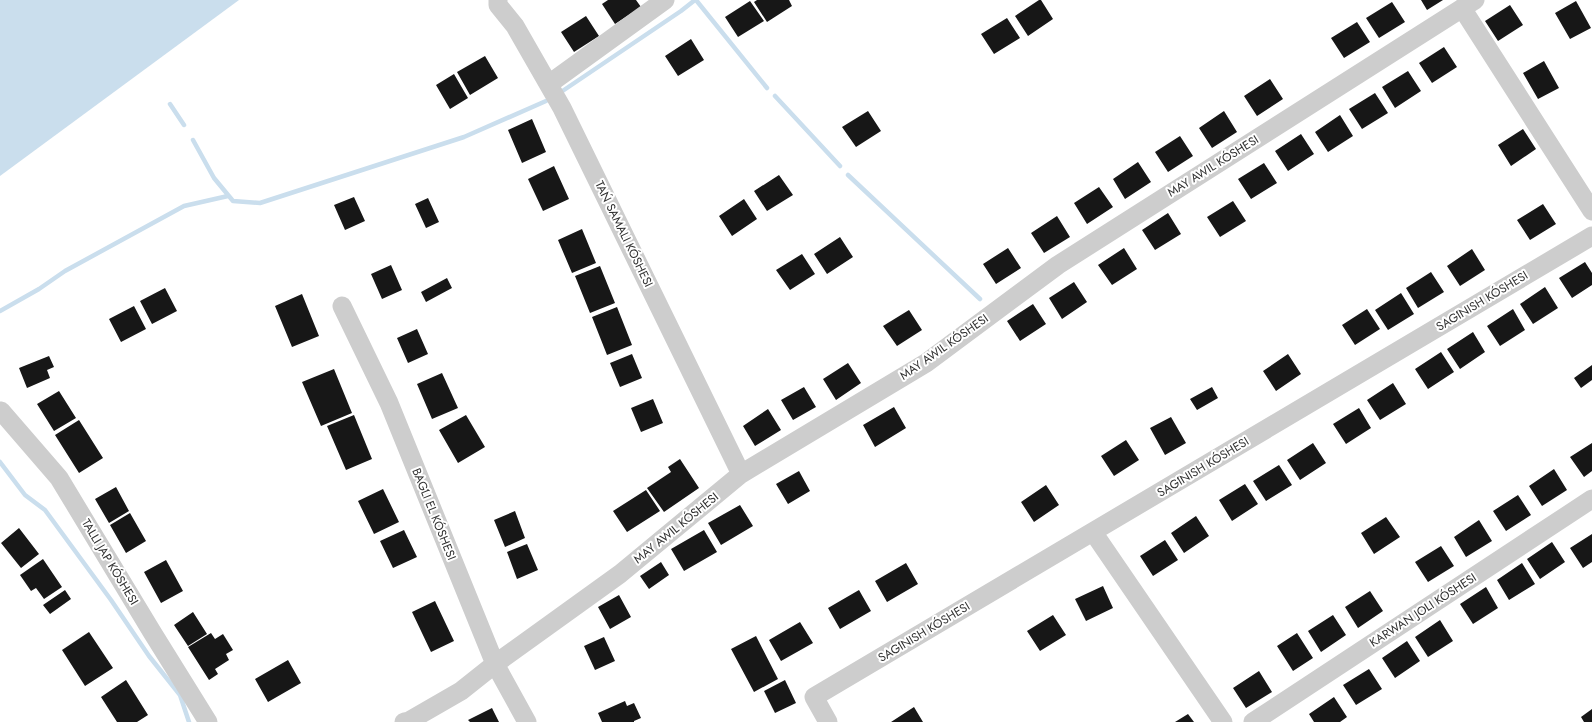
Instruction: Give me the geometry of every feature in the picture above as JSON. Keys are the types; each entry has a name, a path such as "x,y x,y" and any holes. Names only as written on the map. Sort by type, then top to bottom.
{"street":[{"path":"498,0 498,5 515,26 562,108 741,474"},
{"path":"549,84 665,0"},
{"path":"404,722 409,721 461,691 495,664 620,574 741,474 926,363 1058,264 1469,4 1592,211"},
{"path":"828,722 814,697 1592,236"},
{"path":"342,306 389,404 495,664 527,722"},
{"path":"1,411 59,478 208,722"},
{"path":"1253,722 1592,498"},
{"path":"1093,532 1223,722"}],"water":[{"path":"0,0 239,0 0,176"}],"building":[{"path":"608,0 636,0 641,7 615,24 602,4"},
{"path":"757,0 789,0 792,6 767,22 754,2"},
{"path":"1041,0 1053,19 1028,36 1015,16"},
{"path":"1421,0 1443,0 1427,10"},
{"path":"750,1 764,21 738,37 725,17"},
{"path":"1576,1 1591,28 1570,39 1555,13"},
{"path":"1392,2 1405,22 1379,38 1366,18"},
{"path":"1510,5 1523,25 1498,41 1485,21"},
{"path":"586,16 599,36 574,52 561,32"},
{"path":"1007,18 1020,38 994,54 981,34"},
{"path":"1357,22 1370,42 1344,58 1331,38"},
{"path":"691,39 704,60 678,76 665,56"},
{"path":"1444,47 1457,67 1432,83 1419,63"},
{"path":"485,56 498,78 470,95 457,72"},
{"path":"1544,61 1559,88 1538,99 1523,73"},
{"path":"1408,71 1421,91 1395,108 1382,87"},
{"path":"454,74 468,98 450,109 436,85"},
{"path":"1270,79 1283,99 1257,116 1244,96"},
{"path":"1375,93 1388,113 1362,129 1349,109"},
{"path":"868,111 881,131 856,147 842,127"},
{"path":"1224,111 1237,132 1212,148 1199,128"},
{"path":"1340,115 1353,136 1328,152 1315,132"},
{"path":"532,119 546,152 522,163 508,130"},
{"path":"1523,129 1536,149 1511,166 1498,145"},
{"path":"1301,134 1314,154 1288,171 1275,151"},
{"path":"1180,136 1193,156 1168,172 1155,152"},
{"path":"1138,162 1151,182 1125,199 1113,179"},
{"path":"1264,163 1277,183 1251,199 1238,179"},
{"path":"554,166 569,199 543,211 528,179"},
{"path":"779,175 793,195 767,211 754,191"},
{"path":"1099,187 1113,207 1087,224 1074,203"},
{"path":"354,197 365,221 345,230 334,205"},
{"path":"428,198 439,222 426,228 415,204"},
{"path":"744,199 757,219 732,236 719,216"},
{"path":"1233,201 1246,221 1220,237 1207,217"},
{"path":"1543,204 1556,224 1530,240 1517,220"},
{"path":"1168,213 1181,234 1155,250 1142,230"},
{"path":"1057,216 1070,237 1044,253 1031,233"},
{"path":"582,229 596,263 572,273 558,240"},
{"path":"840,237 853,257 827,274 814,254"},
{"path":"1008,248 1021,268 996,284 983,264"},
{"path":"1124,248 1137,269 1112,285 1098,265"},
{"path":"1472,249 1485,270 1460,286 1447,266"},
{"path":"802,254 815,274 790,290 776,270"},
{"path":"1585,262 1592,273 1592,285 1572,298 1559,278"},
{"path":"391,265 402,290 382,299 371,274"},
{"path":"600,266 615,303 590,313 575,276"},
{"path":"1431,272 1444,292 1418,308 1406,288"},
{"path":"447,278 452,288 426,302 421,292"},
{"path":"1074,282 1087,302 1062,319 1049,298"},
{"path":"1545,287 1558,308 1533,324 1520,304"},
{"path":"165,288 177,311 152,324 140,301"},
{"path":"1401,293 1414,314 1388,330 1375,310"},
{"path":"302,294 319,336 292,347 275,306"},
{"path":"1033,304 1046,324 1020,341 1007,321"},
{"path":"134,306 146,329 121,342 109,319"},
{"path":"617,307 632,345 607,355 592,317"},
{"path":"1367,309 1380,329 1355,345 1342,325"},
{"path":"1513,309 1525,330 1500,346 1487,326"},
{"path":"909,310 922,330 897,346 883,326"},
{"path":"417,329 428,354 408,363 397,338"},
{"path":"1473,332 1485,352 1460,369 1447,349"},
{"path":"1441,352 1454,372 1428,389 1415,369"},
{"path":"632,354 642,378 620,387 610,363"},
{"path":"1288,354 1301,374 1276,391 1263,371"},
{"path":"49,356 54,367 47,370 50,378 27,388 19,368"},
{"path":"848,363 861,383 836,400 823,379"},
{"path":"1592,365 1592,380 1581,388 1574,378"},
{"path":"334,369 352,413 321,426 302,382"},
{"path":"442,373 458,408 432,419 417,384"},
{"path":"1393,383 1406,404 1380,420 1367,400"},
{"path":"804,387 816,407 793,420 781,400"},
{"path":"1212,387 1218,398 1197,410 1190,399"},
{"path":"59,391 76,418 54,431 37,404"},
{"path":"653,399 663,423 641,432 631,408"},
{"path":"894,407 906,428 875,447 863,425"},
{"path":"1359,408 1371,428 1346,444 1333,424"},
{"path":"768,409 781,430 755,446 743,426"},
{"path":"354,415 372,459 346,470 327,426"},
{"path":"466,415 485,447 458,463 439,430"},
{"path":"1171,417 1186,443 1165,455 1150,428"},
{"path":"79,420 103,458 79,473 55,435"},
{"path":"1126,440 1139,460 1114,476 1101,456"},
{"path":"1313,443 1326,463 1300,480 1287,460"},
{"path":"1592,443 1592,471 1584,477 1570,457"},
{"path":"680,459 699,488 664,512 647,488 671,472 668,467"},
{"path":"1279,465 1292,485 1266,501 1253,481"},
{"path":"1554,469 1567,490 1542,506 1529,486"},
{"path":"799,471 810,491 788,504 776,484"},
{"path":"1245,484 1258,504 1232,521 1219,500"},
{"path":"1046,485 1059,505 1034,522 1021,502"},
{"path":"116,487 129,511 109,523 95,499"},
{"path":"383,489 399,522 374,534 358,501"},
{"path":"646,490 660,511 627,532 613,511"},
{"path":"1518,495 1531,515 1506,531 1493,511"},
{"path":"740,505 753,526 721,545 708,523"},
{"path":"515,511 525,538 505,547 494,520"},
{"path":"130,513 146,541 126,553 110,525"},
{"path":"1196,516 1209,536 1184,553 1171,533"},
{"path":"1386,517 1400,537 1374,554 1361,533"},
{"path":"1479,520 1492,541 1466,557 1454,537"},
{"path":"19,528 39,554 21,568 1,543"},
{"path":"404,530 417,557 393,568 380,541"},
{"path":"704,530 717,552 684,571 671,549"},
{"path":"1592,534 1592,562 1583,568 1570,548"},
{"path":"1165,540 1178,560 1153,576 1140,556"},
{"path":"1552,542 1565,562 1540,579 1527,559"},
{"path":"527,544 538,570 517,579 507,552"},
{"path":"1441,546 1454,566 1428,582 1415,562"},
{"path":"43,559 62,587 44,599 36,588 31,591 20,575"},
{"path":"166,560 183,591 161,603 144,572"},
{"path":"661,562 669,575 649,589 640,576"},
{"path":"906,563 918,584 887,602 875,581"},
{"path":"1522,563 1535,584 1509,600 1497,580"},
{"path":"1103,586 1113,608 1086,621 1075,599"},
{"path":"1486,587 1498,608 1473,624 1460,604"},
{"path":"65,590 71,599 50,614 43,605"},
{"path":"859,590 871,611 840,629 828,608"},
{"path":"1370,591 1383,611 1358,628 1345,607"},
{"path":"619,595 631,617 610,629 598,607"},
{"path":"435,601 454,641 431,652 412,612"},
{"path":"193,612 207,634 188,646 174,625"},
{"path":"1053,615 1066,635 1040,651 1027,631"},
{"path":"1333,615 1346,635 1321,652 1308,631"},
{"path":"1440,620 1453,641 1428,657 1415,637"},
{"path":"800,622 813,643 781,661 769,640"},
{"path":"89,632 113,668 85,686 62,650"},
{"path":"211,633 215,639 223,634 233,650 226,654 229,660 215,669 218,674 209,680 188,647"},
{"path":"1297,633 1313,658 1293,671 1277,646"},
{"path":"756,636 778,679 754,692 731,649"},
{"path":"604,637 615,661 595,670 584,646"},
{"path":"1407,641 1420,661 1395,678 1382,658"},
{"path":"288,660 301,683 268,702 255,679"},
{"path":"1369,669 1382,689 1356,705 1343,685"},
{"path":"1259,671 1272,692 1246,708 1233,688"},
{"path":"126,680 148,715 137,722 117,722 101,697"},
{"path":"785,680 796,703 775,713 764,691"},
{"path":"1334,697 1347,717 1340,722 1314,722 1309,714"},
{"path":"625,701 627,706 634,703 641,718 634,722 602,722 598,713"},
{"path":"914,707 923,722 891,722"},
{"path":"492,708 499,722 470,722 468,720"},
{"path":"1592,709 1592,722 1584,722 1581,717"},
{"path":"1188,714 1194,722 1175,722"}],"waterway":[{"path":"561,92 695,0"},
{"path":"696,0 767,88"},
{"path":"775,96 840,166"},
{"path":"193,140 214,178 233,201 260,203 464,137 546,101"},
{"path":"170,104 184,125"},
{"path":"848,175 980,299"},
{"path":"0,311 39,289 65,271 184,206 228,196"},
{"path":"0,462 25,495 45,510 111,600 149,656 180,695 189,722"}]}
